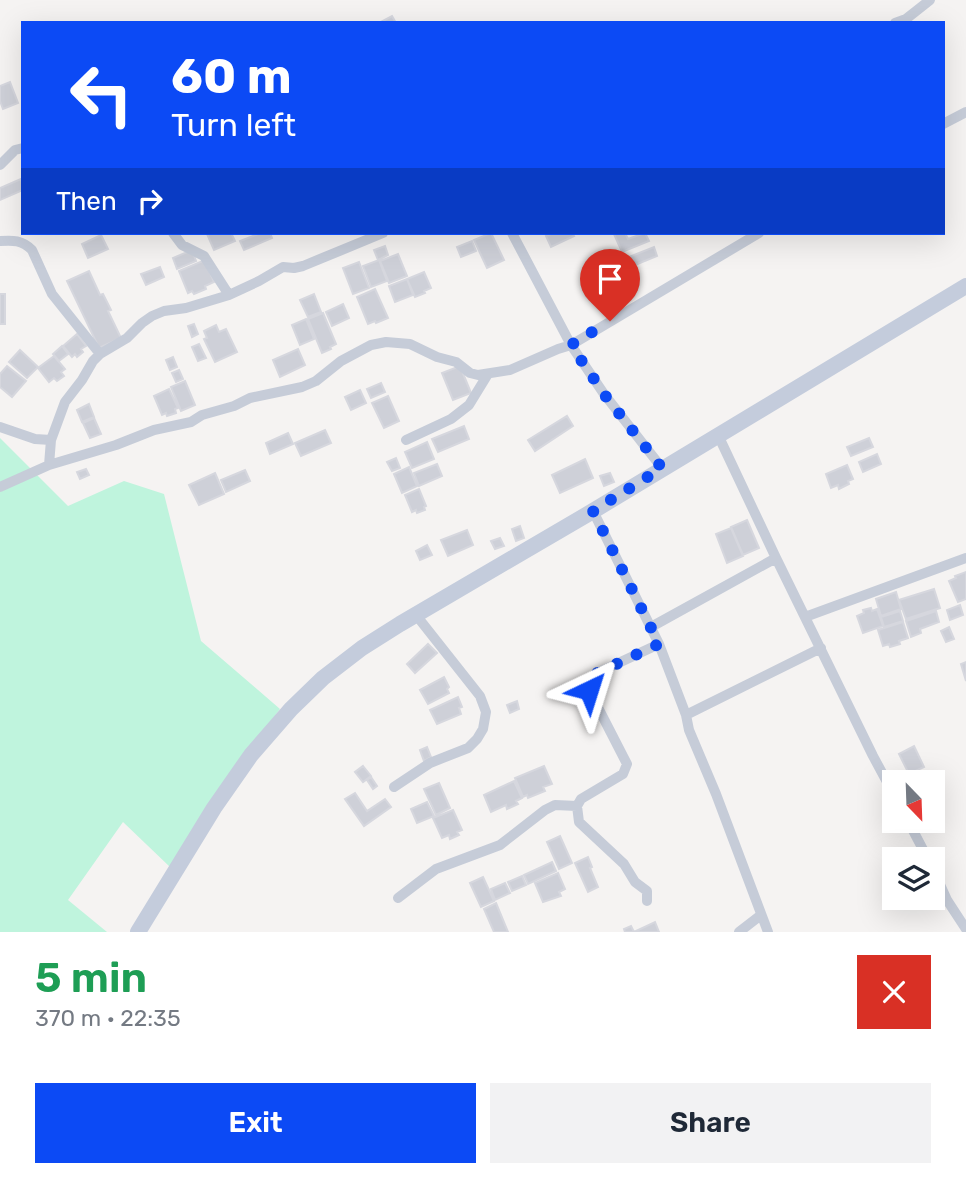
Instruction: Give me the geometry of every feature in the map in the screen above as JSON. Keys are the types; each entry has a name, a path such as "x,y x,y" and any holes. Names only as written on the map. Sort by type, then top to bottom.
{"main road":[{"path":"138,932 214,808 251,755 291,709 323,678 362,648 416,615 964,291"}],"street":[{"path":"900,21 930,0"},
{"path":"945,123 966,112"},
{"path":"0,165 15,150 21,148"},
{"path":"174,235 182,245 204,256 229,295"},
{"path":"50,466 51,440 65,402 93,361 127,338 142,323 164,311 186,309 229,295 283,267 303,266 378,235"},
{"path":"513,235 571,345 604,394 662,468"},
{"path":"0,487 50,466 154,430 191,422 202,415 234,406 250,398 302,387 316,381 341,361 371,345 386,342 410,344 437,357 456,362 470,373 488,374 510,370 571,345 756,235"},
{"path":"0,241 20,241 32,250 52,295 100,354"},
{"path":"407,440 451,419 469,405 488,374"},
{"path":"0,428 36,439 51,440"},
{"path":"718,435 882,773"},
{"path":"593,511 659,644 687,715 689,730 768,932"},
{"path":"651,627 776,558"},
{"path":"805,617 966,558"},
{"path":"394,787 430,763 468,747 483,729 486,712 480,696 416,615"},
{"path":"647,901 647,891 635,882 624,864 579,822 577,806 581,799 623,774 627,764 589,690 588,681 595,674 659,644"},
{"path":"687,715 821,648"},
{"path":"398,898 436,869 500,845 545,810 555,805 577,806"},
{"path":"945,896 964,922"},
{"path":"739,932 761,915"}],"green space":[{"path":"0,438 68,506 124,481 164,494 201,641 280,709 223,786 170,867 123,822 68,900 107,932 0,932"}],"building":[{"path":"10,82 18,103 3,109 0,86"},
{"path":"21,179 21,191 0,200 0,188"},
{"path":"101,235 108,249 88,258 82,244"},
{"path":"207,235 232,235 235,241 214,250"},
{"path":"256,235 271,235 272,238 244,250 240,241"},
{"path":"492,235 504,260 487,268 474,240"},
{"path":"573,235 574,236 551,247 546,236"},
{"path":"614,235 626,235 628,239 646,235 649,241 622,252"},
{"path":"472,241 476,251 461,257 457,247"},
{"path":"385,246 388,255 378,260 374,250"},
{"path":"654,247 657,256 628,268 624,259"},
{"path":"192,250 196,261 177,269 173,258"},
{"path":"398,254 407,276 389,283 380,261"},
{"path":"205,260 214,282 205,286 206,289 194,294 192,291 188,293 179,271"},
{"path":"379,260 387,281 371,287 363,266"},
{"path":"622,261 626,271 601,281 597,271"},
{"path":"359,262 369,288 353,294 343,268"},
{"path":"160,267 164,277 146,285 141,274"},
{"path":"89,271 100,295 103,294 111,310 108,311 121,338 99,348 67,281"},
{"path":"424,272 431,288 415,297 407,279"},
{"path":"407,279 413,295 395,302 389,286"},
{"path":"375,289 388,318 368,324 357,297"},
{"path":"0,294 5,294 5,324 0,324"},
{"path":"314,294 321,312 308,317 300,300"},
{"path":"343,304 349,318 332,326 326,312"},
{"path":"323,313 336,344 322,353 308,319"},
{"path":"306,319 314,339 300,345 292,325"},
{"path":"194,324 198,334 192,337 188,326"},
{"path":"216,325 219,332 226,329 237,352 215,362 204,339 207,338 204,331"},
{"path":"77,334 86,346 77,357 75,354 72,357 63,346"},
{"path":"199,344 206,358 198,361 192,347"},
{"path":"62,346 68,354 59,361 53,354"},
{"path":"298,349 305,365 280,377 273,360"},
{"path":"20,350 38,367 27,378 9,362"},
{"path":"54,356 65,369 61,372 64,376 49,382 38,368"},
{"path":"173,357 177,367 170,370 166,360"},
{"path":"7,366 26,381 12,397 0,387 0,374"},
{"path":"460,366 471,393 453,400 442,373"},
{"path":"179,370 183,379 176,382 172,373"},
{"path":"185,381 195,405 181,411 171,387"},
{"path":"381,383 385,392 371,398 367,389"},
{"path":"169,389 178,408 175,409 176,413 167,416 166,413 162,415 154,396"},
{"path":"360,390 366,403 351,410 345,397"},
{"path":"388,396 399,421 384,428 372,403"},
{"path":"89,404 94,417 82,422 77,410"},
{"path":"567,416 573,426 535,451 528,440"},
{"path":"94,418 101,434 90,438 83,423"},
{"path":"464,426 469,439 438,452 432,439"},
{"path":"325,430 331,443 301,456 295,443"},
{"path":"288,433 293,444 270,454 266,443"},
{"path":"869,438 873,447 851,456 847,447"},
{"path":"427,442 434,459 412,468 405,452"},
{"path":"877,454 881,464 863,472 859,462"},
{"path":"396,458 400,468 392,471 387,462"},
{"path":"585,459 593,478 560,493 552,475"},
{"path":"437,464 442,476 419,486 414,473"},
{"path":"847,465 853,479 839,489 838,485 831,488 826,474"},
{"path":"409,467 417,486 402,493 394,474"},
{"path":"86,469 89,475 80,479 77,472"},
{"path":"245,470 250,481 226,492 221,480"},
{"path":"215,473 224,494 199,505 189,485"},
{"path":"610,473 614,482 604,486 600,476"},
{"path":"419,489 426,506 425,510 417,513 416,510 412,512 405,495"},
{"path":"747,520 759,548 743,555 731,527"},
{"path":"520,526 524,538 516,541 512,529"},
{"path":"731,528 743,556 727,563 716,534"},
{"path":"467,530 473,545 448,556 441,540"},
{"path":"500,538 504,546 495,549 491,541"},
{"path":"427,545 432,555 420,560 416,551"},
{"path":"966,572 966,599 958,602 949,581"},
{"path":"934,589 940,608 906,619 899,600"},
{"path":"896,592 901,609 881,616 876,599"},
{"path":"960,605 963,615 950,620 947,610"},
{"path":"871,608 872,611 877,609 883,626 863,633 857,616 864,613 863,610"},
{"path":"900,611 903,621 884,627 881,617"},
{"path":"936,611 939,622 920,629 921,633 911,637 906,621"},
{"path":"903,622 908,638 899,641 900,644 883,646 878,630"},
{"path":"949,627 954,639 946,642 941,631"},
{"path":"428,644 437,653 415,673 407,664"},
{"path":"966,662 966,681 961,664"},
{"path":"444,677 449,693 428,704 420,690"},
{"path":"458,697 462,707 459,708 461,714 437,724 430,710"},
{"path":"517,701 519,709 510,713 507,705"},
{"path":"914,746 924,767 907,770 899,754"},
{"path":"427,747 431,757 424,761 420,750"},
{"path":"363,766 371,776 363,782 355,772"},
{"path":"544,766 552,784 543,787 545,791 528,798 527,795 523,797 515,778"},
{"path":"371,777 377,786 373,789 367,780"},
{"path":"514,781 522,798 516,801 518,804 507,809 506,805 491,812 484,795"},
{"path":"439,783 450,808 436,815 424,789"},
{"path":"355,793 367,811 385,799 391,807 364,826 345,799"},
{"path":"427,802 434,816 417,823 411,809"},
{"path":"453,810 462,830 457,832 459,835 450,839 449,835 442,838 433,818"},
{"path":"560,836 572,863 559,869 547,842"},
{"path":"588,857 598,887 588,892 575,863"},
{"path":"552,862 556,871 528,884 524,875"},
{"path":"558,873 565,889 559,892 561,896 543,902 535,883"},
{"path":"522,876 526,885 512,891 508,882"},
{"path":"483,877 494,901 481,907 470,883"},
{"path":"505,883 510,893 495,900 491,889"},
{"path":"496,903 508,932 494,932 484,909"},
{"path":"655,922 659,932 634,932"},
{"path":"631,926 634,932 625,932 624,929"}],"route":[{"path":"589,690 588,681 595,674 659,644 593,511 662,468 604,394 571,345 610,321"}]}
